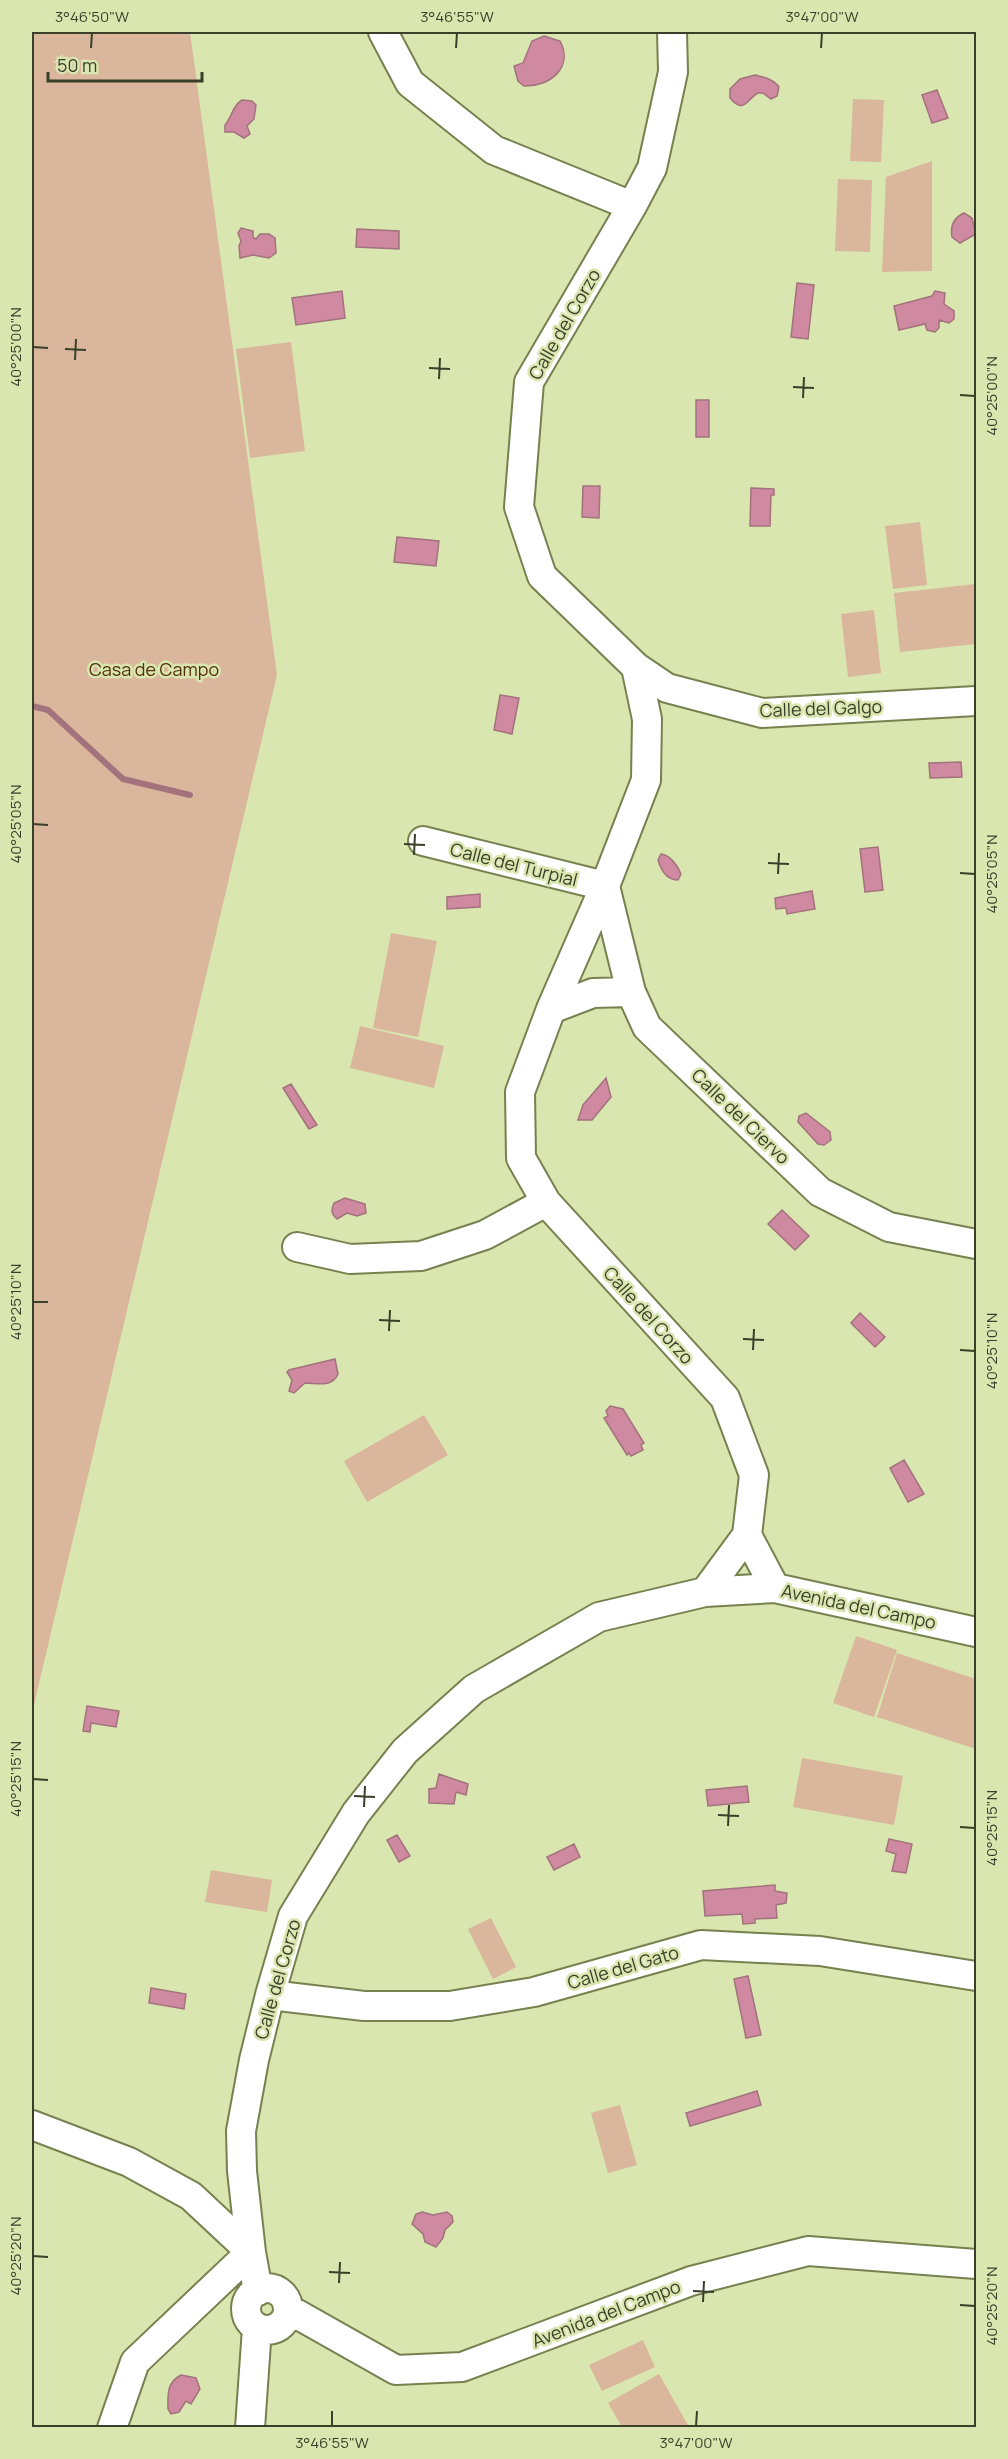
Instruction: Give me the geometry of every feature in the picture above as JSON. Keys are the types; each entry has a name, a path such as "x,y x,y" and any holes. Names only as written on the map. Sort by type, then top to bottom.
{"street":[{"path":"382,32 410,83 494,150 632,206"},
{"name":"Calle del Corzo","path":"258,2291 242,2171 241,2131 254,2060 293,1916 356,1813 405,1751 474,1689 599,1617 705,1592 747,1535 754,1475 725,1398 546,1203 521,1158 520,1092 551,1009 605,886 646,780 647,719 636,667 542,576 519,507 529,382 632,206 651,168 673,72 672,32"},
{"name":"Calle del Galgo","path":"636,667 667,688 762,713 976,701"},
{"path":"647,719 667,688"},
{"name":"Calle del Turpial","path":"423,841 605,886"},
{"name":"Calle del Ciervo","path":"605,886 631,992 647,1027 820,1192 889,1227 976,1244"},
{"path":"551,1009 592,993 631,992"},
{"path":"297,1247 350,1259 421,1256 485,1235 546,1203"},
{"path":"747,1535 775,1588"},
{"name":"Avenida del Campo","path":"705,1592 775,1588 976,1632"},
{"name":"Calle del Gato","path":"270,1995 364,2006 450,2006 534,1992 701,1945 820,1951 976,1976"},
{"path":"32,2125 129,2162 191,2196 251,2252 135,2362 112,2427"},
{"name":"Avenida del Campo","path":"288,2309 396,2370 462,2367 691,2281 808,2251 976,2264"},
{"path":"265,2289 284,2296 288,2309 287,2317 278,2327 264,2330 257,2328 248,2318 246,2312 249,2300 258,2291 265,2289"},
{"path":"250,2427 257,2328"}],"green space":[{"name":"Casa de Campo","path":"32,32 190,32 277,675 32,1713"},
{"path":"853,99 884,100 881,162 850,161"},
{"path":"932,161 932,271 882,272 886,177"},
{"path":"838,179 872,180 870,252 835,251"},
{"path":"291,342 305,451 250,458 236,349"},
{"path":"920,522 927,585 893,589 885,526"},
{"path":"976,584 976,644 900,652 894,593"},
{"path":"874,610 881,673 848,677 841,614"},
{"path":"391,933 437,941 418,1037 373,1028"},
{"path":"360,1026 444,1046 434,1088 350,1068"},
{"path":"424,1415 448,1455 367,1502 344,1461"},
{"path":"856,1636 897,1650 874,1717 833,1703"},
{"path":"897,1653 976,1679 976,1749 877,1717"},
{"path":"802,1758 903,1776 894,1825 793,1807"},
{"path":"211,1870 272,1880 267,1912 205,1902"},
{"path":"491,1918 516,1967 493,1979 468,1929"},
{"path":"620,2105 637,2165 608,2173 591,2113"},
{"path":"643,2340 655,2367 602,2391 589,2365"},
{"path":"659,2374 689,2427 622,2427 608,2403"}],"shaded area":[{"path":"544,36 560,41 564,50 562,67 557,74 543,83 524,86 518,81 514,66 523,63 532,41"},
{"path":"755,75 777,84 779,87 777,96 771,99 763,93 758,93 745,104 735,103 730,98 730,89 740,79"},
{"path":"937,90 948,118 932,123 922,95"},
{"path":"242,100 252,101 256,105 254,119 247,126 250,134 244,138 234,132 225,132 225,125 236,105"},
{"path":"964,213 972,218 976,234 960,243 952,237 951,229 955,220"},
{"path":"241,228 253,231 253,237 256,239 260,234 269,234 275,238 276,253 269,258 253,255 240,258 241,241 238,233"},
{"path":"357,229 399,231 399,249 356,247"},
{"path":"797,283 814,285 808,339 791,337"},
{"path":"342,291 345,318 296,325 292,298"},
{"path":"935,291 945,293 944,304 954,311 954,319 949,323 939,320 939,328 935,332 927,330 925,324 899,330 894,306 932,296"},
{"path":"696,400 709,400 709,437 696,437"},
{"path":"583,486 600,486 599,518 582,517"},
{"path":"751,488 774,489 774,495 771,495 770,526 750,526"},
{"path":"397,537 439,541 436,566 394,562"},
{"path":"500,695 519,698 512,734 494,730"},
{"path":"961,762 962,777 930,778 929,763"},
{"path":"878,847 883,890 865,892 860,849"},
{"path":"661,854 670,859 678,868 681,874 678,880 674,880 663,871 658,860"},
{"path":"812,891 815,909 787,914 786,908 776,909 775,898"},
{"path":"480,894 480,907 447,909 447,897"},
{"path":"606,1078 611,1097 592,1120 578,1120 583,1105"},
{"path":"291,1084 317,1125 309,1129 283,1088"},
{"path":"806,1113 830,1132 831,1140 824,1145 818,1144 798,1122 799,1116"},
{"path":"345,1198 365,1204 366,1213 357,1216 347,1213 337,1219 333,1214 333,1205"},
{"path":"782,1210 809,1236 795,1250 768,1224"},
{"path":"860,1313 885,1337 875,1347 851,1323"},
{"path":"335,1359 338,1374 332,1381 324,1384 305,1383 294,1393 289,1391 292,1380 287,1372 289,1370"},
{"path":"610,1406 623,1409 644,1443 641,1445 643,1450 631,1456 629,1453 627,1455 604,1418 608,1416 606,1411"},
{"path":"904,1460 924,1494 908,1502 890,1468"},
{"path":"87,1706 119,1711 116,1727 91,1723 90,1732 83,1731"},
{"path":"439,1774 468,1784 466,1795 456,1792 454,1804 429,1803 429,1789 436,1788"},
{"path":"747,1786 749,1802 708,1806 706,1790"},
{"path":"397,1835 410,1856 399,1862 387,1840"},
{"path":"889,1839 912,1844 906,1873 892,1871 896,1854 886,1851"},
{"path":"574,1844 580,1857 554,1870 547,1857"},
{"path":"775,1885 775,1891 787,1893 786,1903 776,1905 777,1918 755,1919 755,1923 743,1924 742,1914 705,1916 703,1891"},
{"path":"748,1976 761,2035 746,2038 734,1979"},
{"path":"151,1988 186,1994 184,2009 149,2003"},
{"path":"757,2091 761,2105 690,2126 686,2113"},
{"path":"422,2212 433,2215 447,2212 452,2216 453,2222 445,2230 443,2238 436,2247 425,2242 423,2234 412,2224 416,2214"},
{"path":"181,2375 196,2378 200,2389 191,2404 186,2401 179,2412 171,2414 168,2409 170,2386"}],"waterway":[{"path":"32,706 48,710 123,779 190,795"}]}
